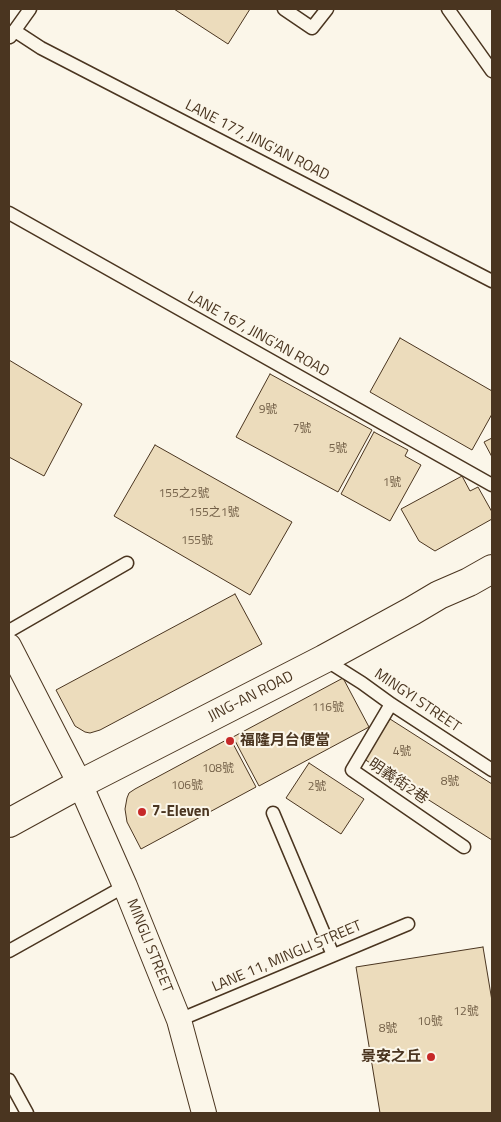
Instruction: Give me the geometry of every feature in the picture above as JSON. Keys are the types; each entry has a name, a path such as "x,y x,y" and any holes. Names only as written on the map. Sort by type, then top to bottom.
{"main road":[{"name":"JING-AN ROAD","path":"9,823 492,569"}],"street":[{"name":"MINGLI STREET","path":"9,646 80,784 125,886 179,1020 204,1113"}],"lane":[{"path":"11,34 30,9"},
{"path":"284,9 312,28 327,9"},
{"path":"448,9 492,71"},
{"name":"LANE 177, JING'AN ROAD","path":"11,34 492,280"},
{"name":"LANE 167, JING'AN ROAD","path":"9,214 492,485"},
{"path":"9,631 127,563"},
{"name":"MINGYI STREET","path":"324,659 492,770"},
{"name":"明義街2巷","path":"391,704 352,770 464,847"},
{"path":"273,813 333,955"},
{"path":"9,951 125,886"},
{"name":"LANE 11, MINGLI STREET","path":"179,1020 408,924"},
{"path":"9,1080 27,1113"}],"building":[{"path":"174,9 250,9 228,44"},
{"path":"400,338 492,391 492,414 472,450 370,392"},
{"path":"9,360 82,404 44,476 9,457"},
{"path":"270,374 372,430 338,492 236,437"},
{"path":"374,432 408,450 405,456 421,465 390,521 341,494"},
{"path":"492,438 492,457 484,442"},
{"path":"155,445 292,522 250,595 114,516"},
{"path":"462,476 470,491 478,487 492,512 492,519 435,551 419,541 401,509"},
{"path":"235,594 262,644 100,730 90,733 75,726 56,690"},
{"path":"343,678 369,727 259,786 233,737"},
{"path":"390,719 492,784 492,840 364,759"},
{"path":"230,738 256,787 141,849 127,822 125,809 129,793"},
{"path":"309,763 364,799 341,834 286,798"},
{"name":"景安之丘","path":"483,947 492,1001 492,1113 380,1113 356,967"}],"place":[{"name":"福隆月台便當","path":"230,741"},
{"name":"7-Eleven","path":"142,812"},
{"name":"景安之丘","path":"431,1057"}]}
